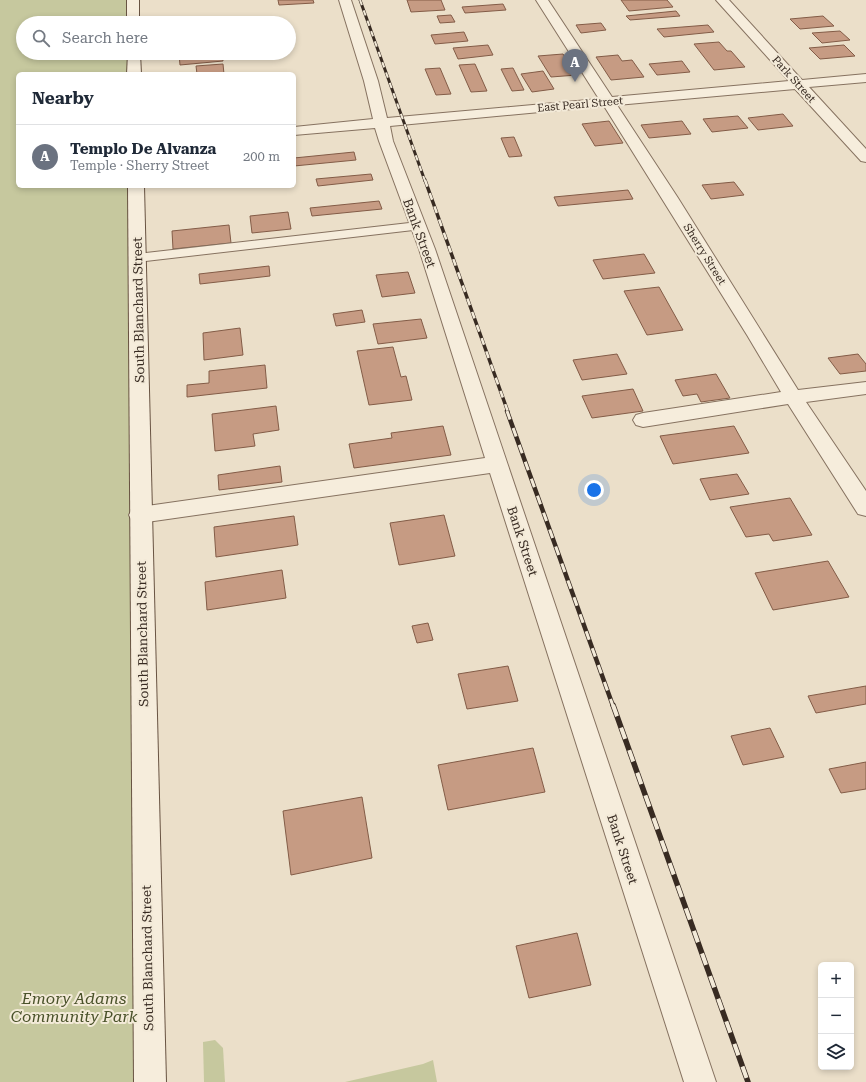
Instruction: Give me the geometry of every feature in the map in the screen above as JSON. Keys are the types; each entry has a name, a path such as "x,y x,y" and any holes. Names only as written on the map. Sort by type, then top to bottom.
{"street":[{"path":"133,0 133,16"},
{"name":"Bank Street","path":"345,0 371,81 394,163 418,226 498,464 548,622 700,1082"},
{"name":"Sherry Street","path":"542,0 756,335 793,397 866,508"},
{"name":"Park Street","path":"722,0 866,158"},
{"path":"134,60 134,72"},
{"name":"East Pearl Street","path":"296,131 866,78"},
{"name":"South Blanchard Street","path":"136,188 150,1082"},
{"path":"643,420 793,397 866,388"},
{"path":"140,515 498,464"}],"lane":[{"path":"137,258 418,226"}],"green space":[{"name":"Emory Adams Community Park","path":"0,0 133,0 133,16 16,16 16,60 133,60 134,72 16,72 16,188 135,188 149,1082 0,1082"},
{"path":"215,1040 223,1048 225,1082 204,1082 203,1042"},
{"path":"433,1060 437,1082 345,1082 423,1064"}],"building":[{"path":"278,0 313,0 314,3 279,5"},
{"path":"407,0 441,0 445,10 411,12"},
{"path":"621,0 667,0 673,7 629,11"},
{"path":"503,4 506,10 465,13 462,7"},
{"path":"676,11 680,16 630,20 626,16"},
{"path":"451,15 455,22 440,23 437,16"},
{"path":"823,16 834,26 800,29 790,19"},
{"path":"601,23 606,30 581,33 576,25"},
{"path":"708,25 714,32 664,37 657,29"},
{"path":"840,31 850,40 822,43 812,33"},
{"path":"464,32 468,41 435,44 431,35"},
{"path":"719,42 727,51 731,51 745,67 714,70 694,44"},
{"path":"488,45 493,55 458,59 453,48"},
{"path":"844,45 855,56 820,59 809,48"},
{"path":"563,54 577,75 551,77 538,56"},
{"path":"618,55 622,61 632,60 644,77 611,80 596,57"},
{"path":"180,60 223,61 180,65"},
{"path":"682,61 690,72 657,75 649,64"},
{"path":"223,64 224,72 197,72 196,66"},
{"path":"475,64 487,91 471,92 459,65"},
{"path":"440,68 451,94 436,95 425,69"},
{"path":"513,68 524,90 512,91 501,69"},
{"path":"543,71 554,89 532,92 521,74"},
{"path":"783,114 793,126 758,130 748,118"},
{"path":"738,116 748,128 712,132 703,119"},
{"path":"609,121 623,143 595,146 582,124"},
{"path":"682,121 691,134 649,138 641,125"},
{"path":"514,137 522,156 509,157 501,138"},
{"path":"354,152 356,160 296,166 296,158"},
{"path":"371,174 373,180 318,186 316,179"},
{"path":"734,182 744,195 711,199 702,185"},
{"path":"628,190 633,199 558,206 554,197"},
{"path":"379,201 382,209 312,216 310,208"},
{"path":"288,212 291,229 252,233 250,216"},
{"path":"229,225 231,243 173,249 172,231"},
{"path":"644,254 655,273 603,279 593,260"},
{"path":"269,266 270,276 200,284 199,274"},
{"path":"408,272 415,293 382,297 376,275"},
{"path":"659,287 683,330 647,335 624,291"},
{"path":"362,310 365,322 336,326 333,314"},
{"path":"421,319 427,338 378,344 373,324"},
{"path":"240,328 243,355 204,360 203,333"},
{"path":"393,347 401,377 406,376 412,400 369,405 357,351"},
{"path":"617,354 627,374 582,380 573,360"},
{"path":"858,354 866,364 866,371 840,374 828,358"},
{"path":"265,365 267,388 187,397 187,385 209,383 209,371"},
{"path":"716,374 730,398 701,402 697,394 683,396 675,380"},
{"path":"633,389 643,411 592,418 582,396"},
{"path":"276,406 279,430 253,434 255,446 215,451 212,414"},
{"path":"443,426 451,455 354,468 349,444 392,438 391,433"},
{"path":"734,426 749,453 673,464 660,436"},
{"path":"280,466 282,482 219,490 218,475"},
{"path":"737,474 749,494 710,500 700,479"},
{"path":"790,498 812,535 773,541 769,534 746,537 730,507"},
{"path":"444,515 455,556 399,565 390,523"},
{"path":"294,516 298,545 216,557 214,527"},
{"path":"828,561 849,597 773,610 755,573"},
{"path":"282,570 286,598 207,610 205,582"},
{"path":"428,623 433,640 417,643 412,626"},
{"path":"508,666 518,701 467,709 458,674"},
{"path":"866,686 866,704 816,713 808,696"},
{"path":"770,728 784,757 743,765 731,736"},
{"path":"533,748 545,792 448,810 438,765"},
{"path":"866,762 866,789 841,793 829,769"},
{"path":"362,797 372,858 291,875 283,811"},
{"path":"577,933 591,985 529,998 516,946"}],"railway":[{"path":"360,0 425,181"},
{"path":"425,180 508,412"},
{"path":"507,411 613,706"},
{"path":"613,705 748,1082"}],"place":[{"name":"Templo De Alvanza","path":"575,82"}]}
